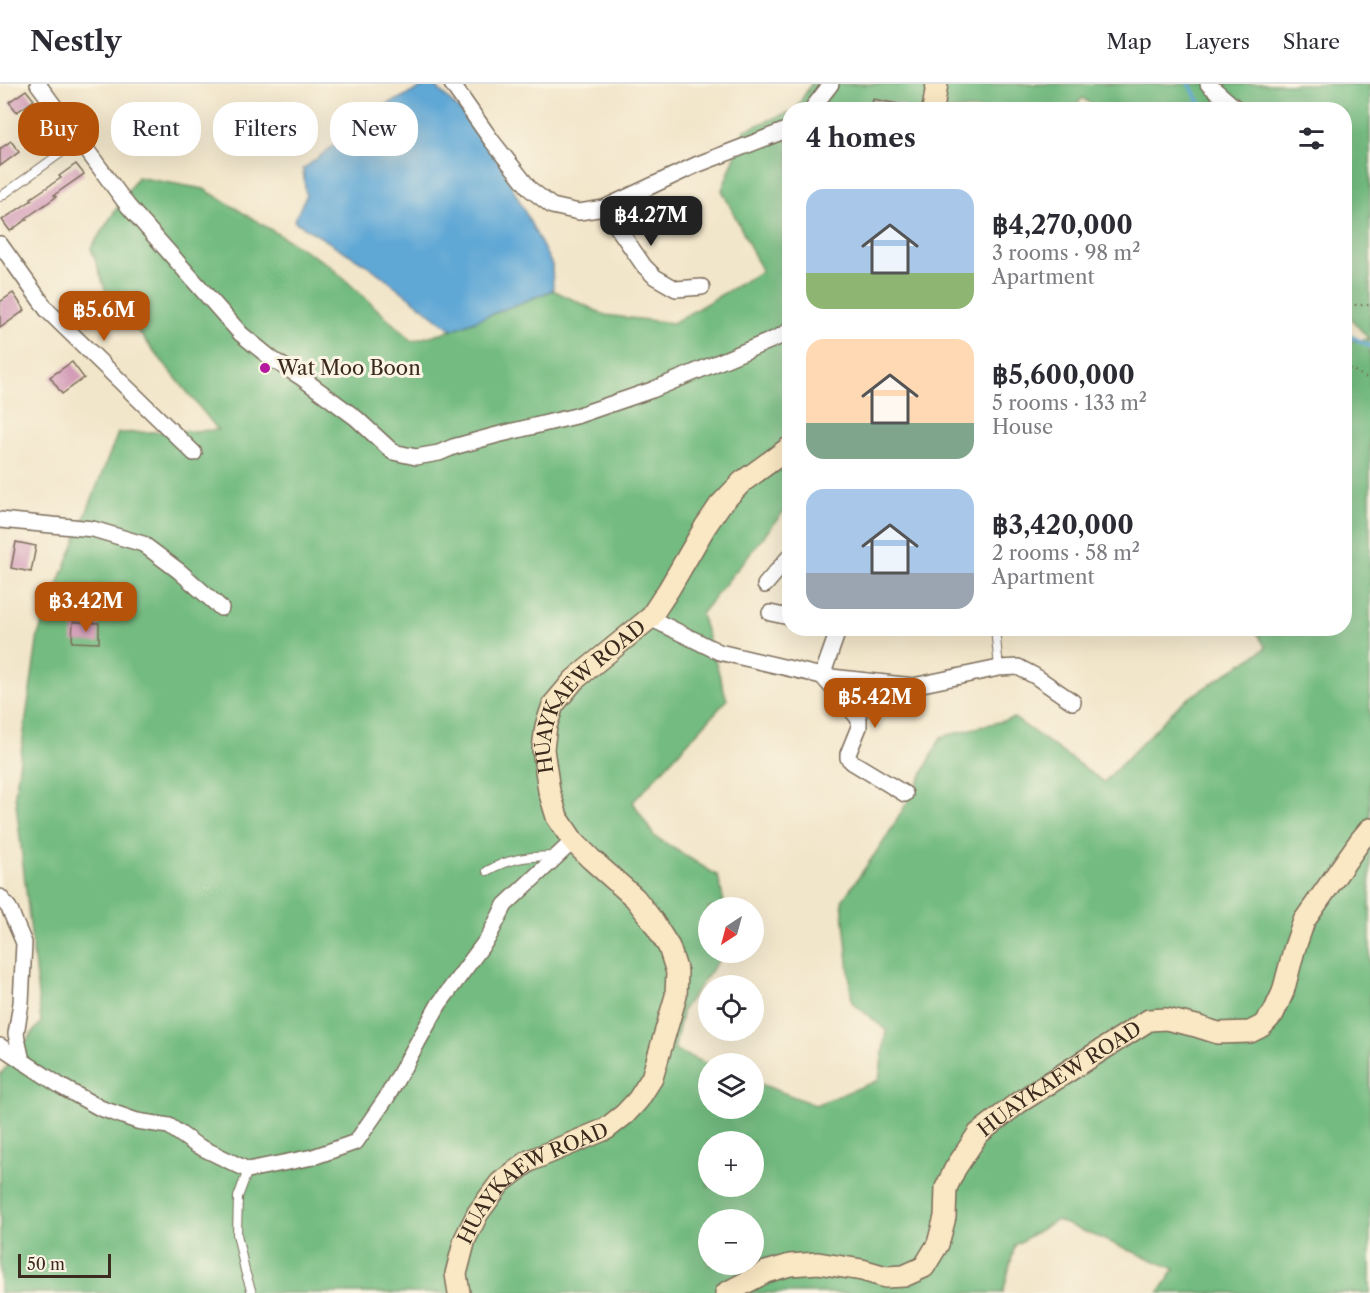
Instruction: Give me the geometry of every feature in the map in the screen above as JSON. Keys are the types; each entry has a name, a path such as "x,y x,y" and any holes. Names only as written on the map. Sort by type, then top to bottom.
{"main road":[{"path":"934,102 937,84"},
{"name":"HUAYKAEW ROAD","path":"459,1293 456,1274 465,1239 478,1213 500,1183 529,1161 606,1129 638,1100 652,1078 676,996 677,972 669,947 652,921 635,898 573,841 557,817 549,791 543,749 546,726 553,705 574,680 650,618 720,505 742,482 782,453"},
{"name":"HUAYKAEW ROAD","path":"726,1293 766,1272 790,1265 819,1263 862,1270 886,1277 904,1276 924,1268 938,1244 945,1217 946,1188 955,1169 978,1134 1018,1103 1149,1020 1166,1019 1218,1033 1250,1032 1262,1026 1273,1014 1283,992 1304,921 1370,829"}],"street":[{"path":"38,84 52,102"},
{"path":"452,84 492,141 530,189 552,206 579,212 604,208 696,165 782,132"},
{"path":"817,102 831,84"},
{"path":"1208,84 1229,102"},
{"path":"92,156 128,206 241,334 272,359 356,418 393,452 416,458 576,416 662,386 782,335"},
{"path":"604,208 644,266 655,277 676,289 702,287"},
{"path":"0,244 47,310 194,453"},
{"path":"0,520 93,529 143,544 179,571 220,608"},
{"path":"765,585 782,565"},
{"path":"770,613 782,616"},
{"path":"650,618 719,652 822,676 913,686 999,668 1018,667 1073,702"},
{"path":"822,676 840,636"},
{"path":"822,676 859,719 848,758 905,794"},
{"path":"0,1046 100,1108 137,1121 170,1126 196,1145 248,1170 313,1157 356,1142 387,1097 439,1004 488,938 505,905 573,841"},
{"path":"0,897 9,908 24,943 21,1003 16,1034 22,1061"}],"lane":[{"path":"0,197 58,156"},
{"path":"996,636 999,668"},
{"path":"487,871 503,862 524,857 557,856"},
{"path":"248,1170 237,1197 237,1234 252,1293"}],"path":[{"path":"1352,305 1370,305"},
{"path":"1352,370 1370,380"}],"green space":[{"path":"811,84 1370,84 1370,1293 1159,1293 1175,1269 1056,1220 1015,1245 1003,1293 0,1293 0,1075 41,1022 15,794 38,635 118,433 218,430 106,292 91,248 137,177 204,189 329,265 412,341 452,330 553,290 605,315 673,323 762,271 722,190 745,130 782,115 782,514 701,614 727,700 633,802 654,836 718,876 723,897 698,897 698,963 717,963 708,975 698,975 698,989 683,1009 674,1050 698,1060 698,1119 764,1119 764,1085 815,1105 879,1080 886,1030 852,1002 842,901 886,838 915,789 941,737 1014,718 1104,782 1181,703 1266,648 1259,636 1352,636 1352,341 1369,339 1352,320 1352,102 1088,102 1082,98 1079,102 800,102"}],"water":[{"path":"433,84 461,112 501,165 552,265 553,290 452,330 370,267 294,221 306,196 303,169 330,148 330,156 418,156 418,102 392,102"}],"building":[{"path":"26,90 34,100 18,102 17,112 9,102"},
{"path":"873,99 888,102 872,102"},
{"path":"11,141 18,153 0,166 0,149"},
{"path":"76,164 84,174 10,231 2,220 32,200 31,198 61,178 59,176"},
{"path":"13,293 25,310 0,328 0,302"},
{"path":"72,362 84,378 62,394 50,377"},
{"path":"16,542 36,546 31,572 11,568"},
{"path":"73,622 99,623 99,643 72,642"}],"waterway":[{"path":"1189,84 1199,102"},
{"path":"1352,337 1370,346"}],"place":[{"name":"Wat Moo Boon","path":"265,368"}]}
